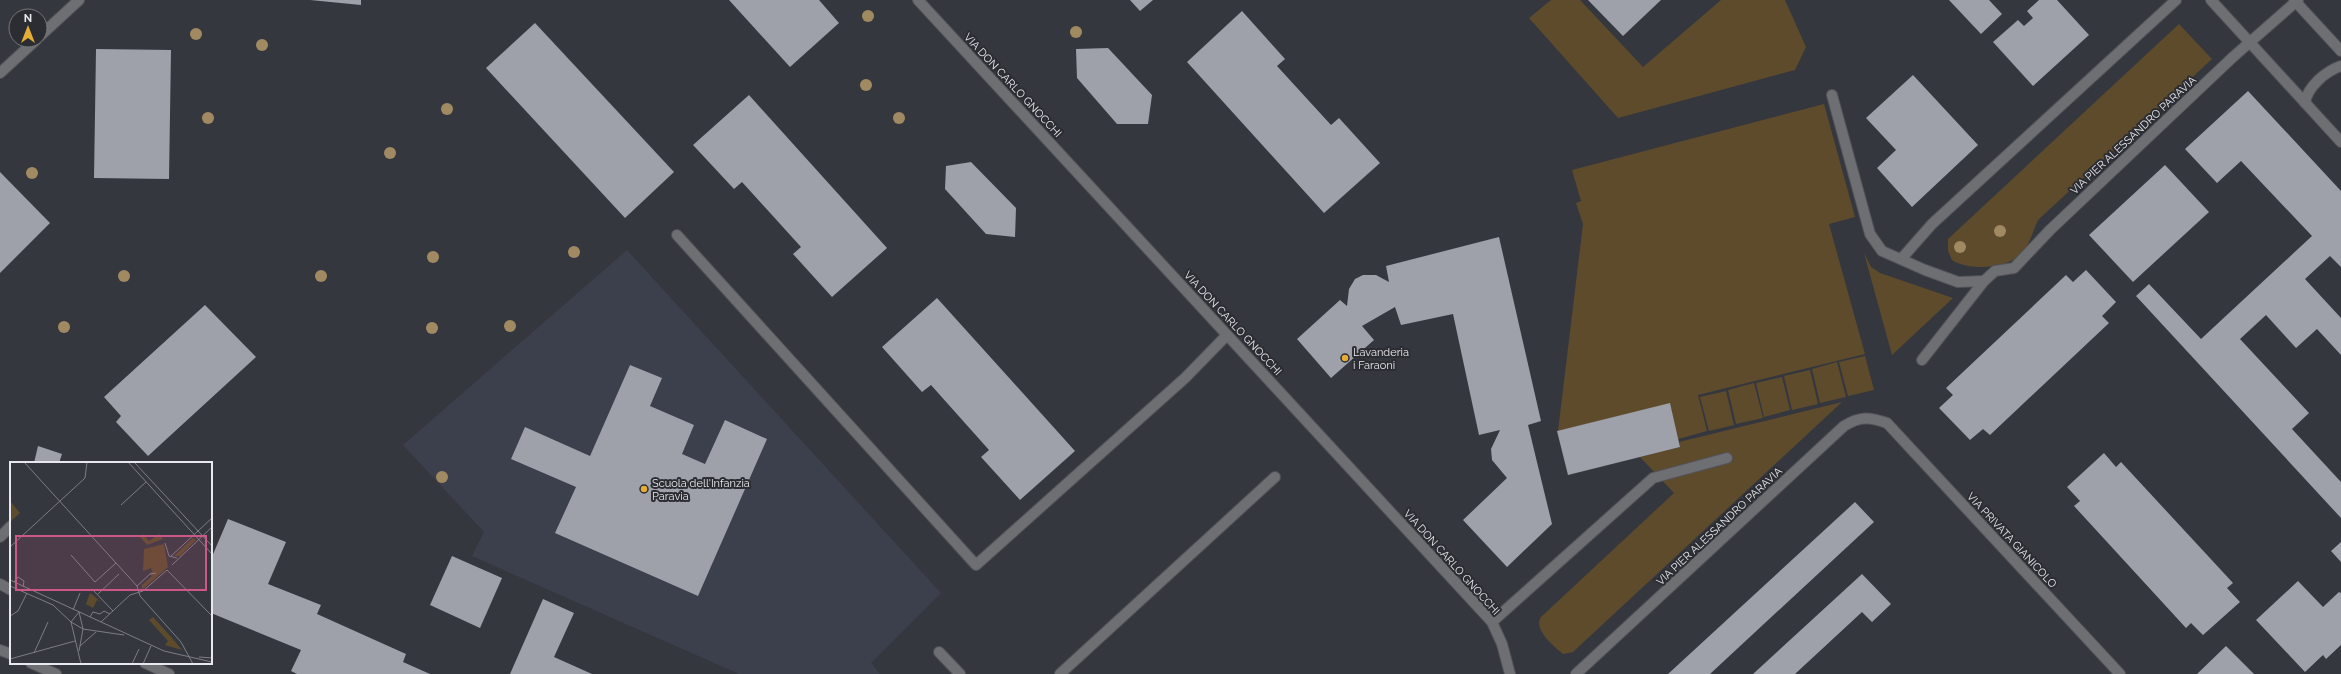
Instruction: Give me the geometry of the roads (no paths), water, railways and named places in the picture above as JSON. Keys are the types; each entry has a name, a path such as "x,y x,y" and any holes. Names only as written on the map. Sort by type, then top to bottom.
{"street":[{"path":"48,29 79,0"},
{"name":"VIA DON CARLO GNOCCHI","path":"918,0 1492,622 1502,644 1510,674"},
{"path":"1902,258 1932,224 2176,0"},
{"path":"2211,0 2341,142"},
{"path":"2296,1 2341,51"},
{"name":"VIA PIER ALESSANDRO PARAVIA","path":"1922,360 1984,281 1995,271 2014,268 2050,230 2250,42 2296,1"},
{"path":"0,73 27,48"},
{"path":"2305,103 2306,96 2317,82 2332,69 2341,66"},
{"path":"1832,95 1870,234 1882,251 1958,282 1984,281"},
{"path":"677,235 976,565 1185,378 1227,335"},
{"name":"VIA PIER ALESSANDRO PARAVIA","path":"1576,674 1844,426 1857,418 1872,418 1886,423"},
{"name":"VIA PRIVATA GIANICOLO","path":"1886,423 2120,674"},
{"path":"1492,622 1653,478 1727,458"},
{"path":"1060,674 1275,477"},
{"path":"0,537 10,527"},
{"path":"0,584 10,589"},
{"path":"0,650 10,654"},
{"path":"939,652 960,674"},
{"path":"33,664 56,674"},
{"path":"147,664 168,674"}],"place":[{"name":"Lavanderia i Faraoni","path":"1345,358"},
{"name":"Scuola dell'Infanzia Paravia","path":"644,489"}]}
